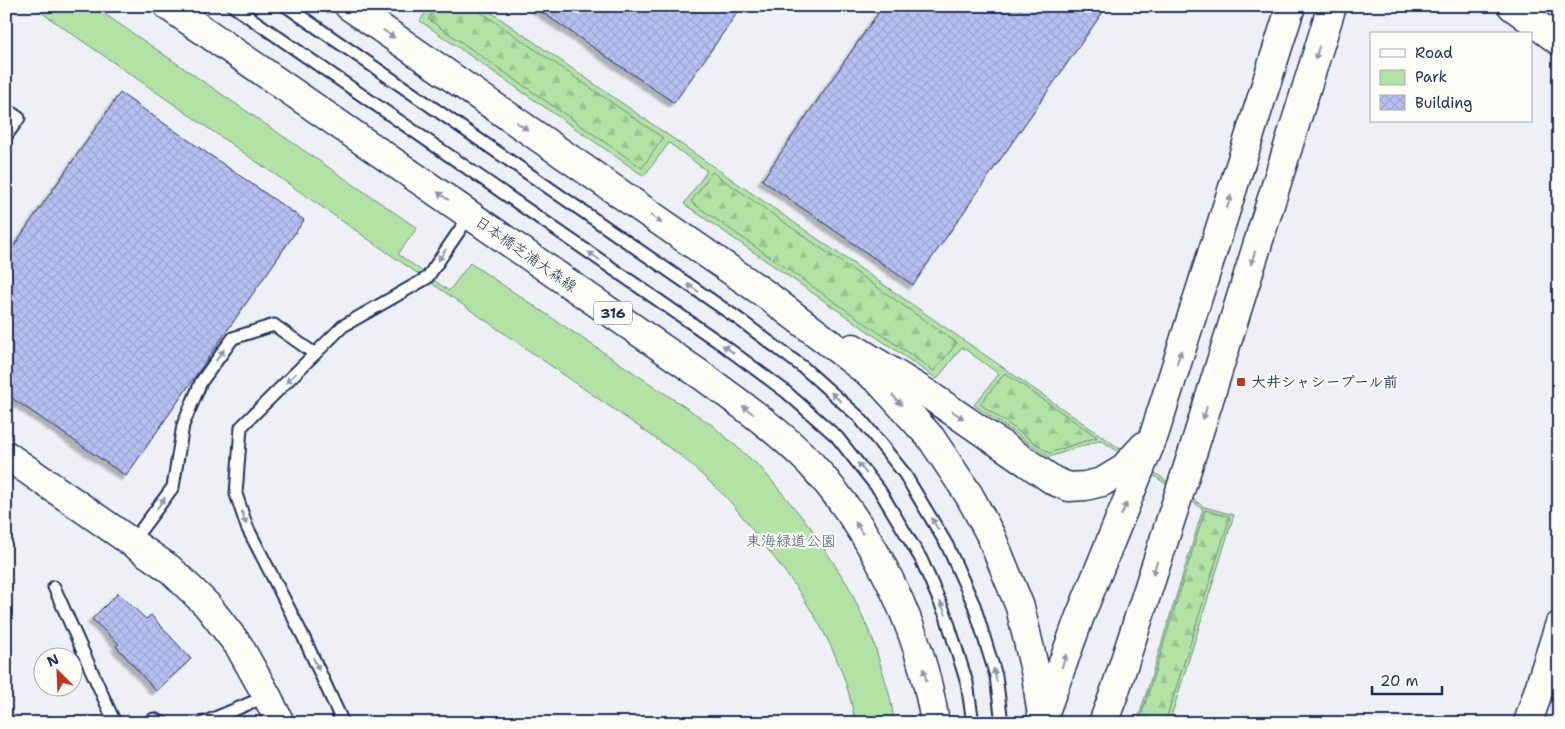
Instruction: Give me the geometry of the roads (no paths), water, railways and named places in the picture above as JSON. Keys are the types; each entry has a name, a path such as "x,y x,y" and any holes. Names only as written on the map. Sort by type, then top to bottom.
{"street":[{"name":"日本橋芝浦大森線","path":"168,6 701,375 761,420 810,463 849,512 888,576 911,629 922,664 935,723"},
{"path":"349,6 768,296 879,380 931,438 957,477 991,536 1020,606 1036,675 1042,721"},
{"path":"1042,721 1080,616 1154,435 1291,6"},
{"path":"1103,723 1194,451 1332,6"},
{"path":"1512,6 1559,41"},
{"path":"768,296 929,395 1054,481 1069,487 1102,482 1122,470 1154,435"},
{"path":"6,455 170,569 207,605 239,646 280,723"},
{"path":"1528,723 1559,626"}],"lane":[{"path":"233,6 723,345 785,391 837,438 880,491 921,559 946,616 967,683 973,723"},
{"path":"286,6 740,320 804,368 858,417 904,473 947,545 974,605 996,676 1002,723"},
{"path":"6,109 19,118 6,136"},
{"path":"343,723 304,638 247,527 236,494 242,427 343,326 427,278 470,215"},
{"path":"132,542 173,488 183,425 201,382 233,338 274,325 315,354"},
{"path":"54,587 115,723"},
{"path":"203,723 267,696"},
{"path":"146,723 154,719 163,723"}],"place":[{"name":"大井シャシープール前","path":"1241,382"}],"park label":[{"name":"東海緑道公園","path":"791,541"}]}
